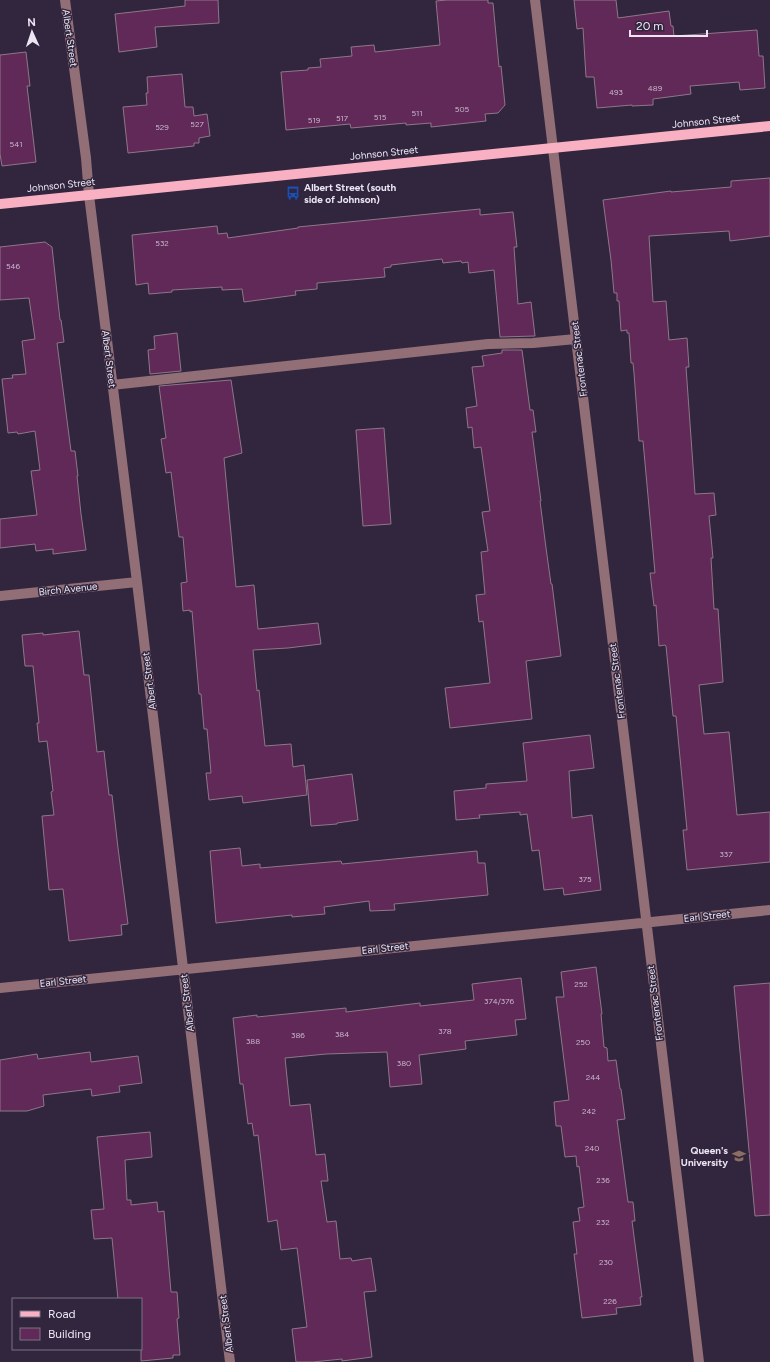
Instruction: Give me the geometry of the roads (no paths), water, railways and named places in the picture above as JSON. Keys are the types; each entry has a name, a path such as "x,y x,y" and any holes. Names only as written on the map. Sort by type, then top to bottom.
{"main road":[{"name":"Johnson Street","path":"0,204 770,126"}],"street":[{"name":"Albert Street","path":"65,0 86,158 89,195 137,582 230,1362"},
{"name":"Frontenac Street","path":"535,0 699,1362"},
{"path":"112,385 488,344 534,343 576,339"},
{"name":"Birch Avenue","path":"0,596 137,582"},
{"name":"Earl Street","path":"0,988 770,910"}],"place":[{"name":"Albert Street (south side of Johnson)","path":"293,193"},
{"name":"Queen's University","path":"739,1156"}]}
